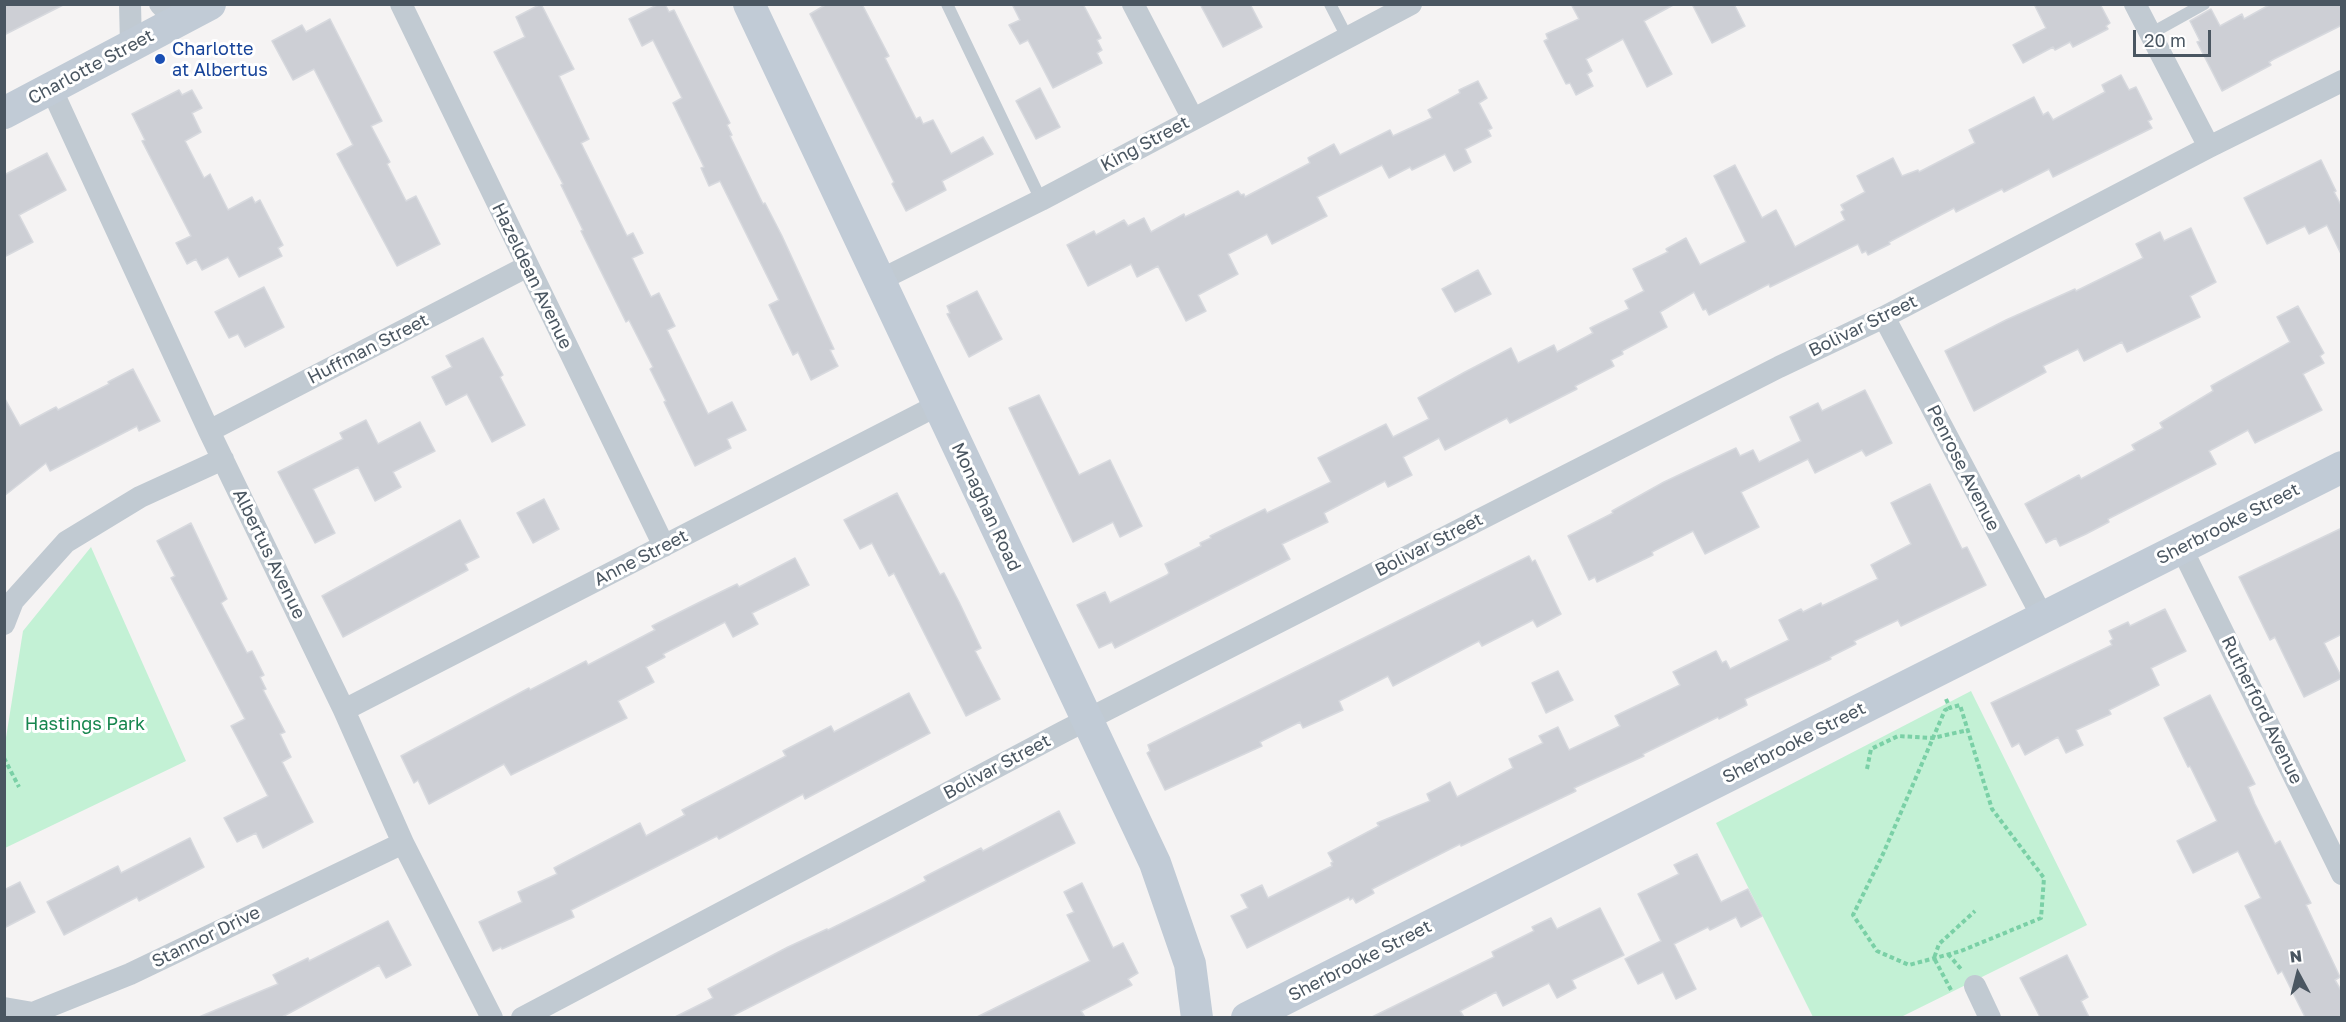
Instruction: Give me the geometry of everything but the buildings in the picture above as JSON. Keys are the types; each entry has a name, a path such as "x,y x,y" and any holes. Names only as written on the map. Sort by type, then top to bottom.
{"main road":[{"name":"Charlotte Street","path":"4,112 131,45 168,13 210,4"},
{"name":"Monaghan Road","path":"749,4 1155,863 1190,964 1197,1017"},
{"name":"Sherbrooke Street","path":"1247,1017 2342,468"}],"street":[{"path":"130,4 131,45"},
{"name":"Hazeldean Avenue","path":"401,4 664,546"},
{"path":"1133,4 1193,118"},
{"name":"King Street","path":"879,281 1041,200 1193,118 1348,39 1410,4"},
{"path":"2135,4 2209,147"},
{"name":"Bolivar Street","path":"522,1017 1088,721 2342,81"},
{"name":"Albertus Avenue","path":"51,88 209,430 344,710 403,843 492,1017"},
{"name":"Huffman Street","path":"209,430 528,267"},
{"name":"Penrose Avenue","path":"1884,316 2043,618"},
{"name":"Anne Street","path":"344,710 938,405"},
{"path":"4,624 13,601 66,542 140,498 223,459"},
{"name":"Rutherford Avenue","path":"2181,547 2342,874"},
{"name":"Stannor Drive","path":"4,1008 33,1013 130,974 403,843"},
{"path":"1975,986 1990,1017"}],"lane":[{"path":"948,4 1041,200"},
{"path":"1330,4 1348,39"},
{"path":"2150,34 2204,4"}],"path":[{"path":"1945,698 1950,708"},
{"path":"1960,705 1992,809 2044,878 2041,918 1961,951 1909,965 1877,951 1853,915 1883,854 1945,710 1950,708 1960,705"},
{"path":"1867,769 1871,749 1898,736 1933,738 1968,730"},
{"path":"4,758 19,787"},
{"path":"1955,999 1934,958 1939,944 1976,911"}],"green space":[{"name":"Hastings Park","path":"91,547 186,761 5,848 5,744 23,631"},
{"path":"1971,691 2087,925 1901,1017 1813,1017 1716,823"}],"place":[{"name":"Charlotte at Albertus","path":"160,59"}]}
